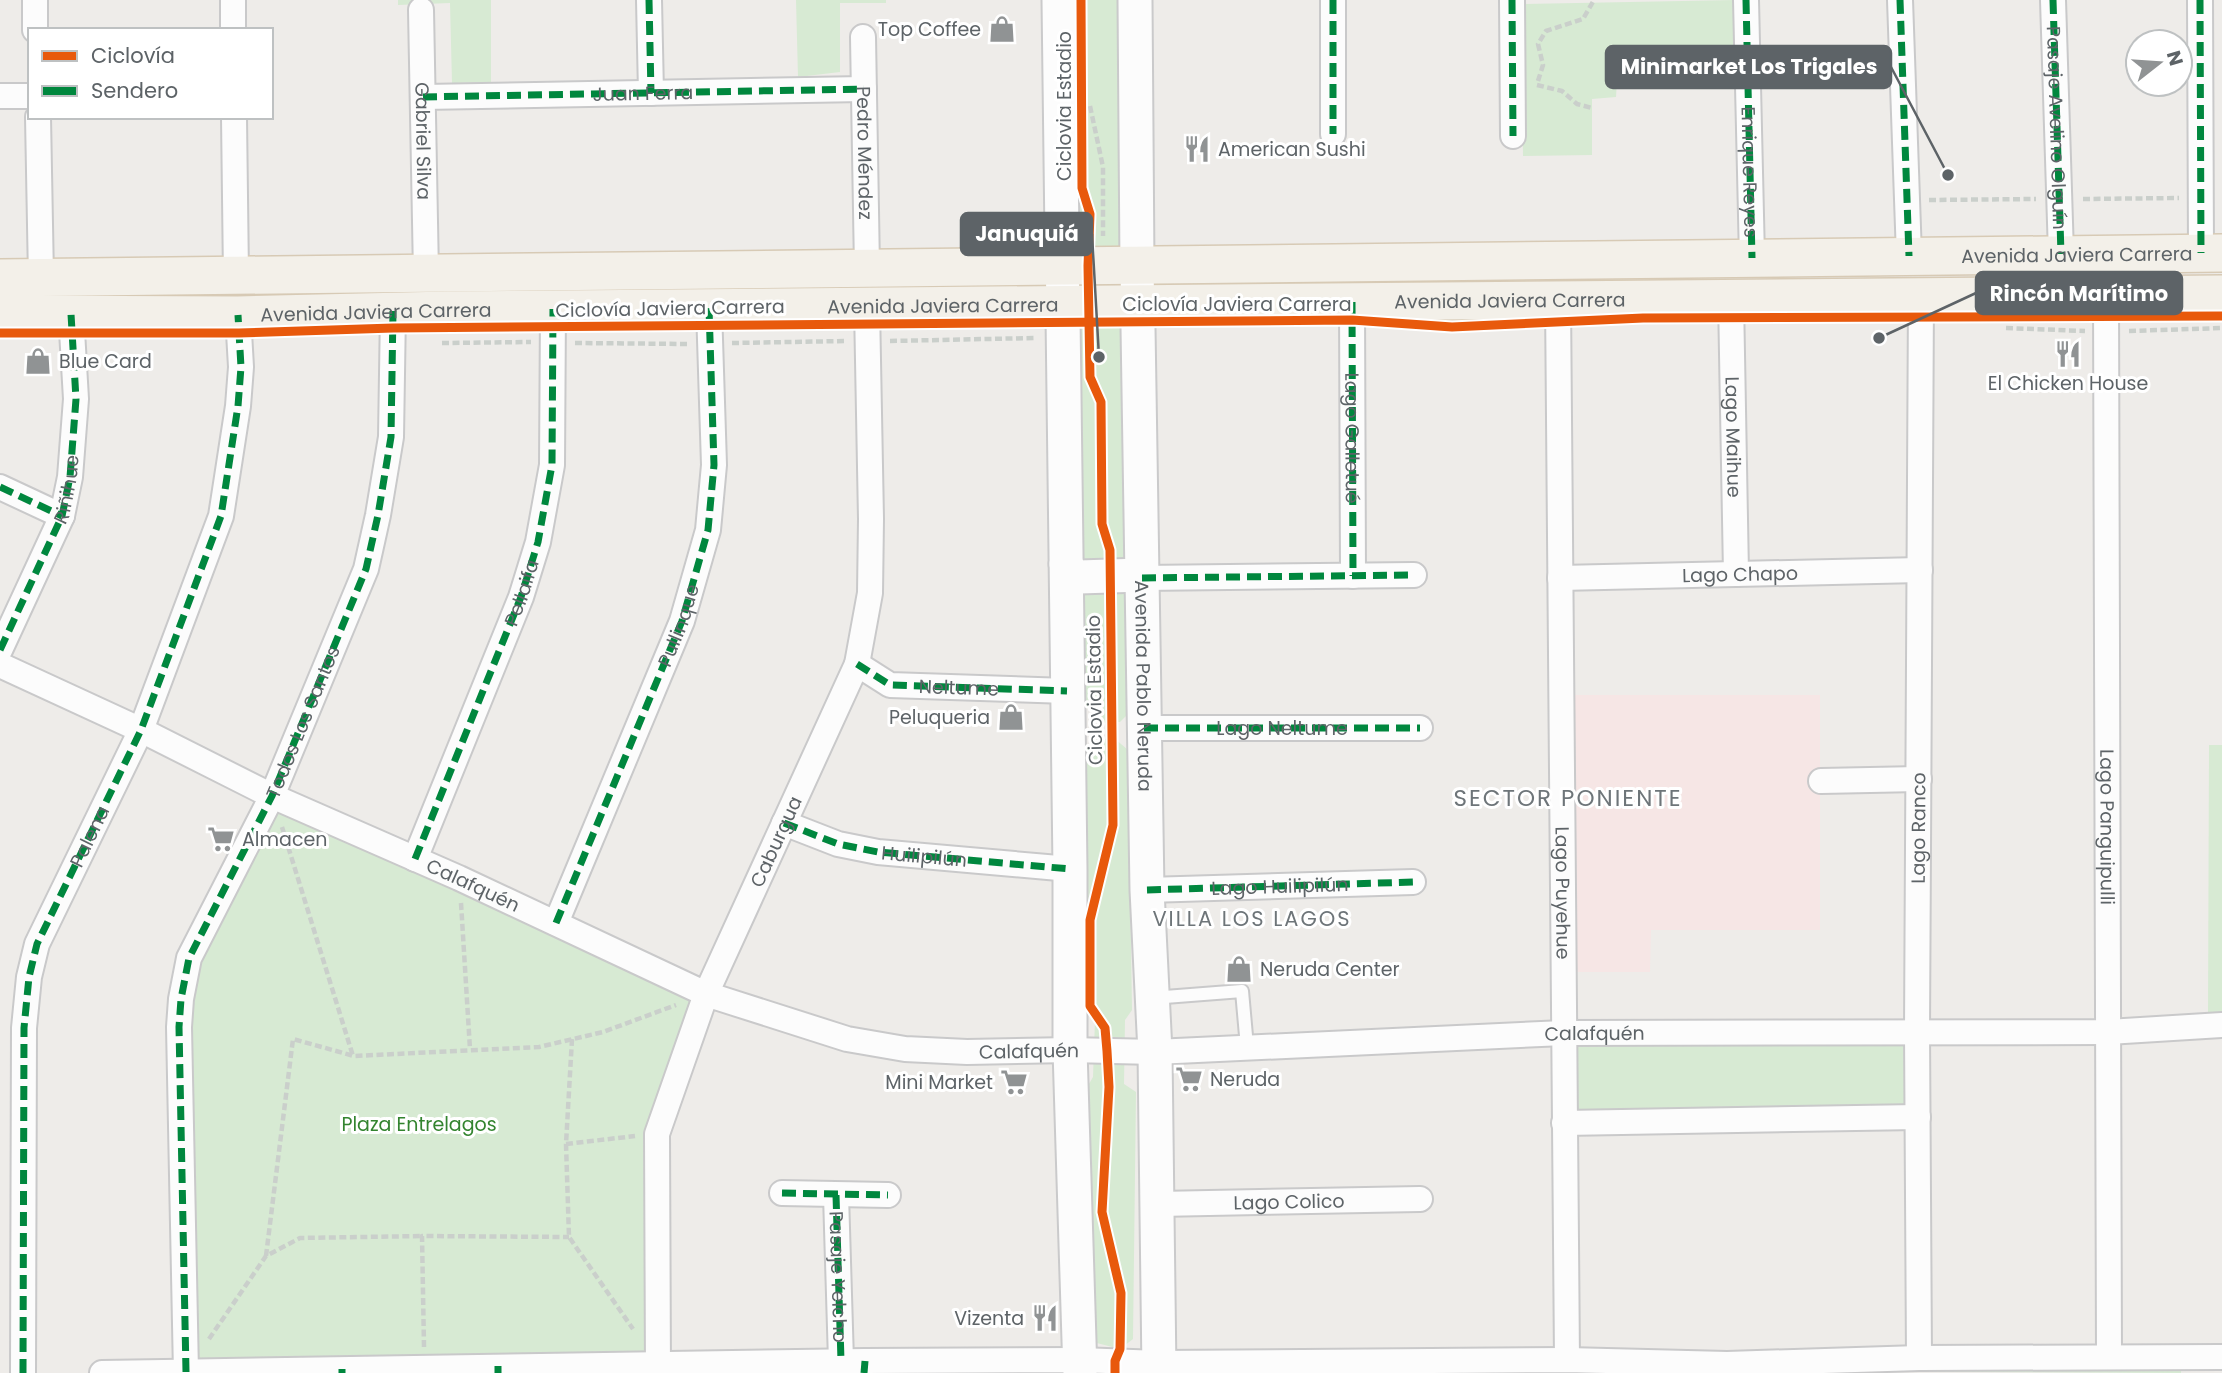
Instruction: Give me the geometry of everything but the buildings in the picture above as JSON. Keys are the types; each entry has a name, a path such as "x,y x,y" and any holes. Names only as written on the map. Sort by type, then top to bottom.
{"main road":[{"path":"1059,0 1070,1050 1080,1367"},
{"name":"Avenida Pablo Neruda","path":"1135,0 1144,728 1147,890 1155,1052 1159,1368"},
{"path":"2106,295 2113,283 2132,263 2153,253"},
{"name":"Avenida Javiera Carrera","path":"0,278 2211,253"},
{"path":"1891,256 1885,259 1904,272 1921,297"},
{"path":"1558,300 1571,278 1588,260"},
{"path":"857,307 867,268"},
{"path":"426,274 448,310"},
{"path":"220,315 236,276"},
{"path":"7,314 41,278"},
{"name":"Avenida Javiera Carrera","path":"7,314 220,315 448,310 2222,294"},
{"path":"1066,564 1071,573 1079,577 1142,576"}],"street":[{"path":"34,0 35,28"},
{"path":"233,0 233,28"},
{"path":"649,0 651,93"},
{"path":"1333,0 1333,134"},
{"path":"1512,0 1525,86 1513,136"},
{"name":"Enrique Reyes","path":"1746,0 1752,258"},
{"path":"1891,256 1900,0"},
{"name":"Pasaje Avelino Olguín","path":"2053,0 2061,254"},
{"path":"2200,0 2211,253"},
{"name":"Gabriel Silva","path":"421,10 426,274"},
{"name":"Pedro Méndez","path":"863,37 867,268"},
{"name":"Juan Ferra","path":"423,97 864,89"},
{"path":"0,96 28,96"},
{"path":"38,119 41,278"},
{"path":"234,119 236,276"},
{"name":"Lago Panguipulli","path":"2106,295 2109,1357"},
{"name":"Lago Ranco","path":"1919,1358 1917,1032 1921,297"},
{"name":"Lago Maihue","path":"1731,299 1736,574"},
{"name":"Lago Puyehue","path":"1558,300 1567,1360"},
{"name":"Lago Galletué","path":"1352,302 1353,576"},
{"name":"Caburgua","path":"658,1368 657,1134 706,994 857,664 870,593 871,519 857,307"},
{"name":"Pullinque","path":"556,923 682,621 708,530 714,465 709,308"},
{"name":"Pellaifa","path":"415,859 521,597 538,542 552,465 554,309"},
{"name":"Todos Los Santos","path":"187,1372 179,1056 181,999 189,958 272,796 366,569 391,437 393,311"},
{"name":"Riñihue","path":"0,650 62,516 75,438 76,399 71,314"},
{"name":"Palena","path":"23,1373 24,1028 29,977 37,944 141,730 221,516 238,406 241,367 220,315"},
{"path":"0,487 62,516"},
{"name":"Lago Chapo","path":"1560,578 1920,570"},
{"path":"1142,576 1414,575"},
{"name":"Neltume","path":"857,664 890,685 1067,691"},
{"name":"Calafquén","path":"0,665 141,730 272,796 459,878 706,994 847,1039 905,1049 967,1052 1155,1052 1563,1033 2108,1032 2222,1025"},
{"name":"Lago Neltume","path":"1144,728 1420,728"},
{"path":"1821,781 1919,779"},
{"name":"Huilipilún","path":"784,822 838,844 878,852 1070,869"},
{"name":"Lago Huilipilún","path":"1147,890 1413,881"},
{"path":"1564,1123 1918,1116"},
{"name":"Pasaje Yelcho","path":"782,1193 888,1195"},
{"name":"Pasaje Yelcho","path":"836,1195 857,1365"},
{"name":"Lago Colico","path":"1158,1204 1420,1199"},
{"path":"102,1373 857,1365 1159,1368 1567,1360 1727,1368 1919,1358 2030,1365 2109,1357 2207,1363"}],"lane":[{"path":"1152,998 1242,991 1247,1047"}],"path":[{"path":"1525,86 1543,65 1538,44 1546,31 1583,19 1594,0"},
{"path":"1525,86 1562,91 1577,104 1592,108"},
{"path":"1090,93 1090,106 1103,167 1103,236"},
{"path":"272,796 354,1056"},
{"path":"459,878 470,1049"},
{"path":"187,1372 266,1256 293,1039 354,1056 539,1047 603,1032 706,994"},
{"path":"572,1039 566,1144 569,1237 658,1368"},
{"path":"566,1144 657,1134"},
{"path":"422,1236 425,1368"},
{"path":"266,1256 300,1238 569,1237"}],"shaded area":[{"path":"1575,695 1820,695 1820,930 1651,930 1650,972 1576,972"}],"green space":[{"path":"398,0 491,0 491,82 452,83 450,3 398,5"},
{"path":"796,0 886,0 886,3 840,3 840,72 798,77"},
{"path":"1071,0 1124,0 1126,253 1072,254"},
{"path":"1735,0 1736,79 1617,81 1616,97 1592,99 1592,155 1523,156 1521,4"},
{"path":"1092,318 1116,318 1123,328 1128,714 1120,722 1102,723 1080,701 1076,340 1083,326"},
{"path":"1114,738 1128,750 1132,1010 1125,1020 1124,1084 1136,1092 1133,1339 1120,1349 1093,1342 1082,1096 1093,1077 1095,1020 1085,1009 1083,754 1095,740"},
{"path":"2209,745 2222,745 2222,1013 2208,1013"},
{"name":"Plaza Entrelagos","path":"278,812 454,889 691,1001 644,1132 645,1351 199,1359 190,1006 200,959"},
{"path":"1903,1041 1908,1111 1574,1117 1574,1047"},
{"path":"2181,1367 2181,1373 1758,1371"}],"marked path":[{"path":"649,0 651,93"},
{"path":"1333,0 1333,134"},
{"path":"1512,0 1513,136"},
{"path":"1746,0 1752,258"},
{"path":"1900,0 1909,256"},
{"path":"2053,0 2061,254"},
{"path":"2200,0 2201,253"},
{"path":"423,97 864,89"},
{"path":"1352,302 1353,576"},
{"path":"556,923 682,621 708,530 714,465 709,308"},
{"path":"415,859 521,597 538,542 552,465 553,309"},
{"path":"186,1372 179,1027 181,999 189,958 272,796 366,569 391,437 393,311"},
{"path":"0,650 62,516 70,477 76,399 71,314"},
{"path":"23,1373 24,1028 29,977 37,944 141,730 221,516 238,406 241,367 238,315"},
{"path":"0,487 62,516"},
{"path":"1142,578 1414,575"},
{"path":"857,664 890,685 1067,691"},
{"path":"1144,728 1420,728"},
{"path":"784,823 838,844 878,852 1070,869"},
{"path":"1147,890 1413,882"},
{"path":"782,1193 888,1195"},
{"path":"836,1195 841,1361"},
{"path":"864,1373 865,1361"},
{"path":"498,1366 498,1373"}],"cycle path":[{"name":"Ciclovia Estadio","path":"1081,0 1082,188 1090,214 1090,377 1101,402 1102,524 1110,550 1113,825 1090,920 1090,1006 1105,1028 1107,1051 1109,1087 1102,1212 1121,1293 1120,1349 1115,1361 1115,1373"},
{"name":"Ciclovía Javiera Carrera","path":"0,333 239,333 393,328 1352,320 1452,327 1643,318 2222,316"}],"place":[{"name":"Top Coffee","path":"1002,29"},
{"name":"American Sushi","path":"1197,149"},
{"name":"Minimarket Los Trigales","path":"1948,175"},
{"name":"Rincón Marítimo","path":"1879,338"},
{"name":"El Chicken House","path":"2068,354"},
{"name":"Januquiá","path":"1099,357"},
{"name":"Blue Card","path":"38,361"},
{"name":"Peluqueria","path":"1011,717"},
{"name":"Almacen","path":"221,839"},
{"name":"Neruda Center","path":"1239,969"},
{"name":"Neruda","path":"1189,1079"},
{"name":"Mini Market","path":"1014,1082"},
{"name":"Vizenta","path":"1045,1318"}],"district":[{"name":"SECTOR PONIENTE","path":"1568,798"},
{"name":"VILLA LOS LAGOS","path":"1252,919"}]}
